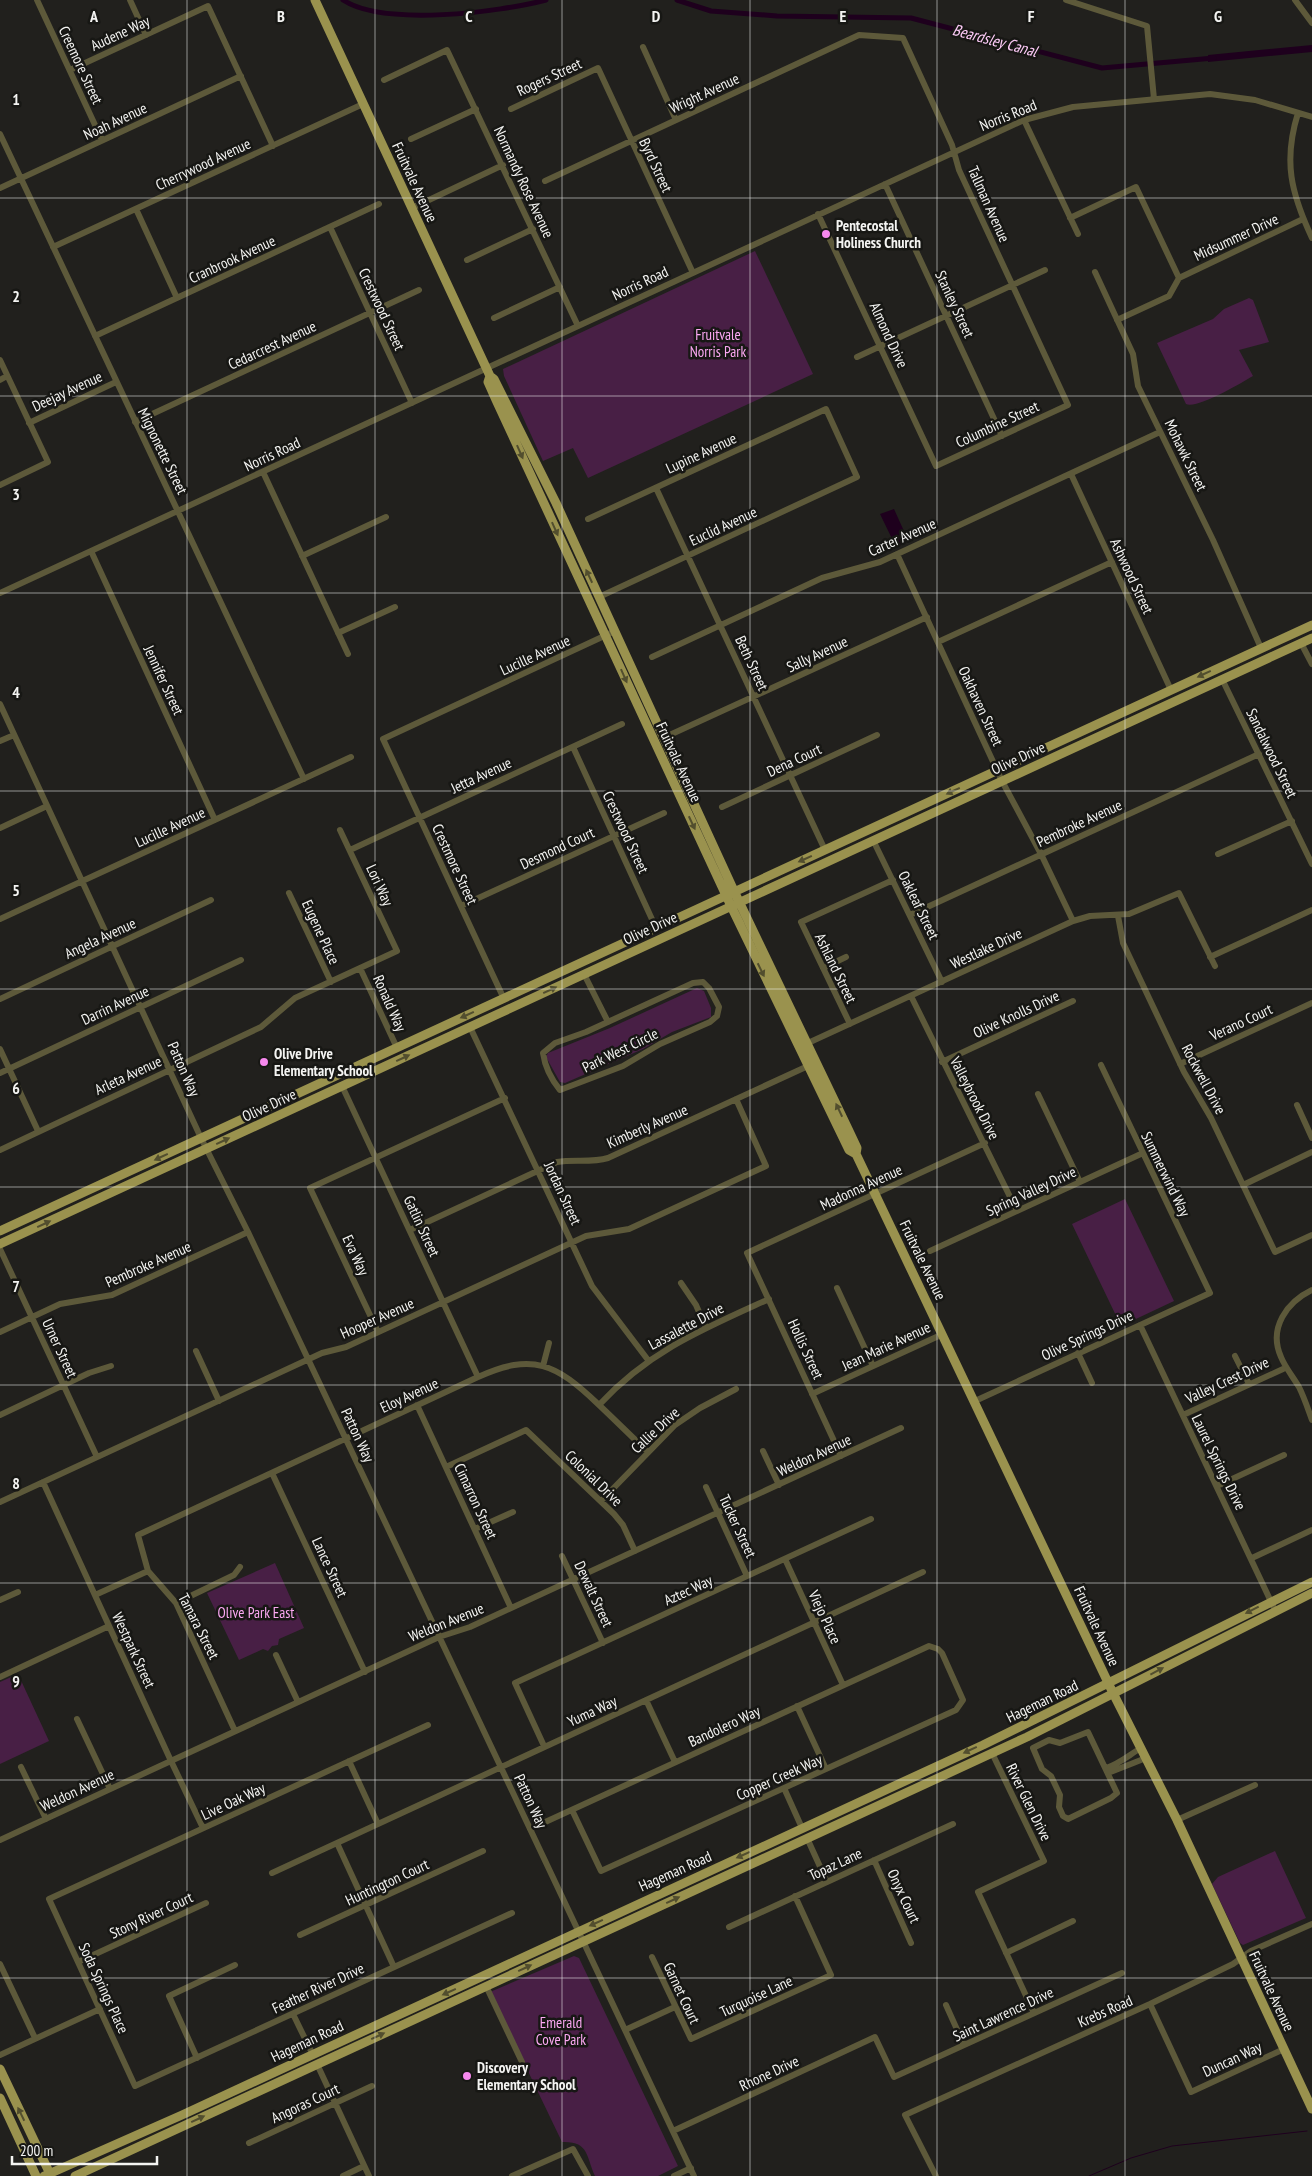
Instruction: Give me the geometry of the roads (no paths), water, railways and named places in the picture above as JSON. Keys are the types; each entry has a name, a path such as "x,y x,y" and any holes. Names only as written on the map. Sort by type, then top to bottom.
{"main road":[{"name":"Fruitvale Avenue","path":"315,0 488,372 494,379 544,480 615,631 730,893 731,906 849,1150 856,1154 876,1193 1113,1693 1242,1958 1312,2109"},
{"name":"Fruitvale Avenue","path":"488,372 488,382 606,636 730,893 740,902 857,1148 856,1154"},
{"path":"535,484 544,480"},
{"name":"Olive Drive","path":"0,1231 1312,625"},
{"name":"Olive Drive","path":"0,1244 1312,638"},
{"path":"1225,678 1235,667 1260,654 1261,648"},
{"path":"584,974 586,967 614,949"},
{"path":"470,1027 501,1004 504,999"},
{"path":"342,1086 342,1080 376,1063 380,1056"},
{"path":"808,1066 813,1068 827,1085"},
{"path":"0,1239 26,1226 30,1218"},
{"name":"Hageman Road","path":"75,2176 992,1753 1176,1660 1312,1582"},
{"name":"Hageman Road","path":"49,2175 850,1806 1040,1717 1218,1628 1273,1605 1312,1592"},
{"path":"1176,1660 1190,1645 1214,1633 1218,1628"},
{"path":"992,1753 993,1746 1027,1728 1040,1717"},
{"path":"807,1838 810,1831 844,1814 850,1806"},
{"path":"754,1863 762,1852 798,1836 802,1828"},
{"path":"317,2064 318,2057 347,2044 355,2035"},
{"path":"264,2088 283,2074 308,2061 312,2054"},
{"path":"0,2070 49,2175"},
{"path":"0,2098 36,2176"},
{"path":"138,2147 141,2139 170,2125 182,2115"}],"street":[{"name":"Creemore Street","path":"37,0 102,140"},
{"path":"130,0 146,35"},
{"path":"1066,0 1148,26 1154,99"},
{"path":"1295,0 1312,23"},
{"name":"Audene Way","path":"70,70 208,6 241,76"},
{"name":"Wright Avenue","path":"545,181 859,35 875,36"},
{"name":"Tallman Avenue","path":"875,36 903,38 955,151 959,170 1068,405"},
{"path":"643,47 676,120"},
{"name":"Normandy Rose Avenue","path":"384,80 446,50 503,165 578,326"},
{"name":"Rogers Street","path":"511,108 598,68"},
{"name":"Byrd Street","path":"598,68 693,273"},
{"path":"241,76 273,146"},
{"name":"Noah Avenue","path":"0,188 241,76"},
{"name":"Norris Road","path":"0,594 412,403 488,372 578,326 1024,120 1073,107 1194,95 1225,95 1255,100 1312,116"},
{"name":"Cherrywood Avenue","path":"53,248 363,104"},
{"path":"411,139 476,110"},
{"path":"1298,113 1294,126 1289,163 1292,188 1312,238"},
{"path":"1024,120 1078,234"},
{"name":"Mignonette Street","path":"0,134 304,778"},
{"path":"412,208 503,165"},
{"name":"Stanley Street","path":"884,184 1002,436"},
{"path":"1070,218 1136,186 1179,278 1169,296 1117,320"},
{"name":"Cranbrook Avenue","path":"95,336 379,204"},
{"path":"136,209 177,298"},
{"name":"Almond Drive","path":"818,214 936,466"},
{"name":"Midsummer Drive","path":"1179,278 1303,219"},
{"name":"Crestwood Street","path":"330,227 412,403"},
{"path":"467,260 533,229"},
{"path":"857,357 1045,270"},
{"name":"Mohawk Street","path":"1095,272 1134,354 1138,386 1213,540 1261,648"},
{"path":"494,318 560,287"},
{"name":"Cedarcrest Avenue","path":"135,422 419,290"},
{"path":"0,360 48,462 0,485"},
{"path":"0,380 8,376"},
{"name":"Deejay Avenue","path":"29,423 116,382"},
{"name":"Columbine Street","path":"936,466 1068,405"},
{"name":"Euclid Avenue","path":"599,597 857,477 826,409"},
{"name":"Lupine Avenue","path":"588,520 826,409"},
{"name":"Carter Avenue","path":"652,657 822,578 845,570 868,566 897,554 1160,432"},
{"path":"263,472 348,654"},
{"name":"Ashwood Street","path":"1071,474 1171,690"},
{"name":"Beth Street","path":"656,488 825,850"},
{"path":"302,556 386,517"},
{"name":"Jennifer Street","path":"91,552 215,820"},
{"name":"Oakhaven Street","path":"897,554 1002,781 1041,854 1073,921"},
{"path":"938,642 1112,562"},
{"path":"338,633 394,607"},
{"name":"Sally Avenue","path":"663,738 926,617"},
{"name":"Lucille Avenue","path":"383,739 615,631"},
{"path":"1301,643 1312,664"},
{"name":"Sandalwood Street","path":"1225,678 1312,864"},
{"name":"Patton Way","path":"0,704 142,1007 201,1138 346,1438 694,2176"},
{"name":"Jetta Avenue","path":"350,850 622,724"},
{"path":"0,741 14,735"},
{"name":"Dena Court","path":"722,807 877,735"},
{"name":"Crestmore Street","path":"383,739 504,999"},
{"name":"Crestwood Street","path":"573,747 656,928"},
{"name":"Pembroke Avenue","path":"910,915 1259,754"},
{"name":"Lucille Avenue","path":"0,919 351,757"},
{"path":"0,828 47,806"},
{"name":"Desmond Court","path":"461,906 664,813"},
{"path":"1218,854 1292,822"},
{"name":"Lori Way","path":"340,830 397,951"},
{"name":"Oakleaf Street","path":"873,840 942,982"},
{"name":"Ashland Street","path":"850,1024 801,922 893,880"},
{"name":"Westlake Drive","path":"808,1043 1073,921 1090,916 1118,916 1138,912 1179,892 1210,957"},
{"name":"Eugene Place","path":"289,893 331,982"},
{"name":"Angela Avenue","path":"0,999 211,900"},
{"path":"1215,966 1210,957 1312,910"},
{"name":"Rockwell Drive","path":"1118,916 1122,943 1180,1064 1211,1118 1275,1252 1312,1235"},
{"name":"Arleta Avenue","path":"0,1150 261,1027 288,1002 397,951"},
{"path":"823,968 846,957"},
{"name":"Darrin Avenue","path":"0,1073 241,960"},
{"name":"Ronald Way","path":"360,968 396,1048"},
{"path":"584,974 608,1022"},
{"name":"Park West Circle","path":"703,982 709,988 719,1007 717,1016 710,1022 660,1044 623,1066 560,1090 544,1062 543,1053 555,1043 608,1022 693,983 703,982"},
{"name":"Valleybrook Drive","path":"911,996 1017,1211"},
{"name":"Olive Knolls Drive","path":"942,1062 1073,1001"},
{"name":"Verano Court","path":"1180,1064 1312,1003"},
{"name":"Jordan Street","path":"470,1027 596,1293 648,1360"},
{"path":"0,1049 38,1131"},
{"name":"Summerwind Way","path":"1101,1065 1210,1293"},
{"name":"Kimberly Avenue","path":"410,1230 538,1170 566,1160 591,1161 608,1158 808,1066"},
{"name":"Gatlin Street","path":"342,1086 478,1377"},
{"path":"1038,1094 1080,1182"},
{"path":"376,1157 505,1098"},
{"name":"Hooper Avenue","path":"0,1502 308,1359 330,1350 346,1347 572,1242 594,1234 629,1229 766,1166 736,1099"},
{"path":"1297,1105 1312,1138"},
{"name":"Madonna Avenue","path":"747,1253 985,1143"},
{"path":"1243,1185 1312,1152"},
{"name":"Spring Valley Drive","path":"930,1251 1143,1153"},
{"name":"Eva Way","path":"376,1157 310,1188 378,1332"},
{"name":"Pembroke Avenue","path":"0,1332 69,1301 112,1295 248,1232"},
{"name":"Urner Street","path":"0,1249 97,1457"},
{"name":"Hollis Street","path":"747,1253 841,1456"},
{"path":"681,1283 696,1306 706,1328"},
{"path":"836,1288 873,1366"},
{"path":"1312,1290 1294,1301 1285,1310 1277,1332 1280,1356 1300,1388 1312,1420"},
{"name":"Olive Springs Drive","path":"975,1401 1210,1293"},
{"name":"Lassalette Drive","path":"599,1405 620,1382 648,1360 676,1342 769,1299"},
{"name":"Laurel Springs Drive","path":"1140,1325 1273,1605"},
{"name":"Jean Marie Avenue","path":"812,1394 943,1334"},
{"path":"543,1366 549,1343"},
{"path":"196,1351 219,1401"},
{"path":"1078,1353 1092,1383"},
{"path":"1236,1356 1249,1384"},
{"name":"Eloy Avenue","path":"138,1535 495,1369 514,1364 543,1366 566,1376 648,1452"},
{"path":"0,1414 111,1366"},
{"name":"Valley Crest Drive","path":"1183,1415 1282,1369"},
{"name":"Callie Drive","path":"601,1501 648,1452 688,1416 736,1389"},
{"name":"Cimarron Street","path":"417,1405 511,1608"},
{"name":"Weldon Avenue","path":"0,1840 439,1637 470,1627 901,1428"},
{"name":"Colonial Drive","path":"446,1467 526,1430 619,1519 635,1551"},
{"path":"763,1451 779,1485"},
{"path":"1217,1486 1284,1456"},
{"name":"Lance Street","path":"272,1473 364,1672"},
{"name":"Westpark Street","path":"43,1482 171,1761 204,1828"},
{"name":"Tucker Street","path":"706,1487 747,1576"},
{"path":"475,1529 513,1512"},
{"name":"Aztec Way","path":"544,1746 514,1684 872,1519"},
{"path":"1252,1558 1312,1530"},
{"name":"Tamara Street","path":"138,1535 148,1571 176,1602 236,1731"},
{"name":"Dewalt Street","path":"562,1556 602,1643"},
{"name":"Viejo Place","path":"785,1559 843,1685"},
{"path":"176,1602 234,1575 240,1567"},
{"path":"94,1595 148,1571"},
{"name":"Yuma Way","path":"272,1873 923,1572"},
{"path":"0,1600 18,1592"},
{"path":"0,1677 109,1626"},
{"name":"Bandolero Way","path":"530,1829 929,1646 938,1649 942,1653 963,1700"},
{"path":"276,1655 298,1702"},
{"path":"646,1700 675,1762"},
{"name":"Copper Creek Way","path":"572,1810 601,1871 956,1710 963,1700"},
{"path":"797,1706 826,1769"},
{"path":"77,1719 110,1789"},
{"name":"Live Oak Way","path":"49,1899 428,1725"},
{"path":"1088,1732 1107,1770 1117,1790 1115,1796 1068,1819 1063,1816 1058,1807 1060,1796 1051,1776 1042,1769 1033,1748 1049,1740 1060,1743 1088,1732"},
{"path":"1107,1770 1123,1763 1141,1748"},
{"name":"River Glen Drive","path":"992,1753 1044,1861 978,1892 1006,1953"},
{"path":"1123,1763 1129,1766 1146,1758"},
{"path":"349,1761 378,1824"},
{"path":"22,1767 46,1819"},
{"path":"1176,1820 1255,1785"},
{"path":"784,1788 802,1828"},
{"name":"Topaz Lane","path":"729,1927 953,1824"},
{"path":"807,1838 827,1882"},
{"path":"337,1843 394,1967"},
{"name":"Huntington Court","path":"300,1935 483,1851"},
{"name":"Onyx Court","path":"874,1860 912,1943"},
{"name":"Turquoise Lane","path":"691,2040 831,1975 795,1896"},
{"name":"Soda Springs Place","path":"49,1899 135,2086"},
{"name":"Stony River Court","path":"78,1962 206,1903"},
{"name":"Feather River Drive","path":"135,2086 512,1913"},
{"path":"1034,2013 1006,1953 1073,1921"},
{"name":"Krebs Road","path":"936,2176 905,2115 1150,2004 1233,1964 1251,1951 1312,1924"},
{"name":"Garnet Court","path":"652,1957 691,2040"},
{"path":"0,1964 35,2038"},
{"path":"198,2058 169,1996 235,1965"},
{"name":"Saint Lawrence Drive","path":"894,2078 1122,1972"},
{"path":"486,1986 522,2062"},
{"name":"Duncan Way","path":"1150,2004 1191,2092 1284,2049"},
{"path":"946,2005 964,2045"},
{"path":"625,2030 676,2007"},
{"path":"0,2055 100,2009"},
{"path":"293,2014 312,2054"},
{"name":"Rhone Drive","path":"673,2130 875,2037 894,2078"},
{"path":"317,2064 369,2176"},
{"name":"Angoras Court","path":"249,2143 372,2086"},
{"path":"512,2176 573,2148 588,2176"},
{"path":"343,2176 364,2166"},
{"path":"674,2176 691,2168"}],"waterway":[{"name":"Beardsley Canal","path":"343,0 362,8 386,13 413,15 443,15 501,9 546,0"},
{"name":"Beardsley Canal","path":"677,0 711,11 777,16 911,18 1102,68 1214,58"},
{"path":"1089,2176 1131,2158 1172,2146 1307,2131"}],"place":[{"name":"Pentecostal Holiness Church","path":"826,234"},
{"name":"Olive Drive Elementary School","path":"264,1062"},
{"name":"Discovery Elementary School","path":"467,2076"}],"park label":[{"name":"Fruitvale Norris Park","path":"718,342"},
{"name":"Olive Park East","path":"256,1612"},
{"name":"Emerald Cove Park","path":"561,2030"}]}
